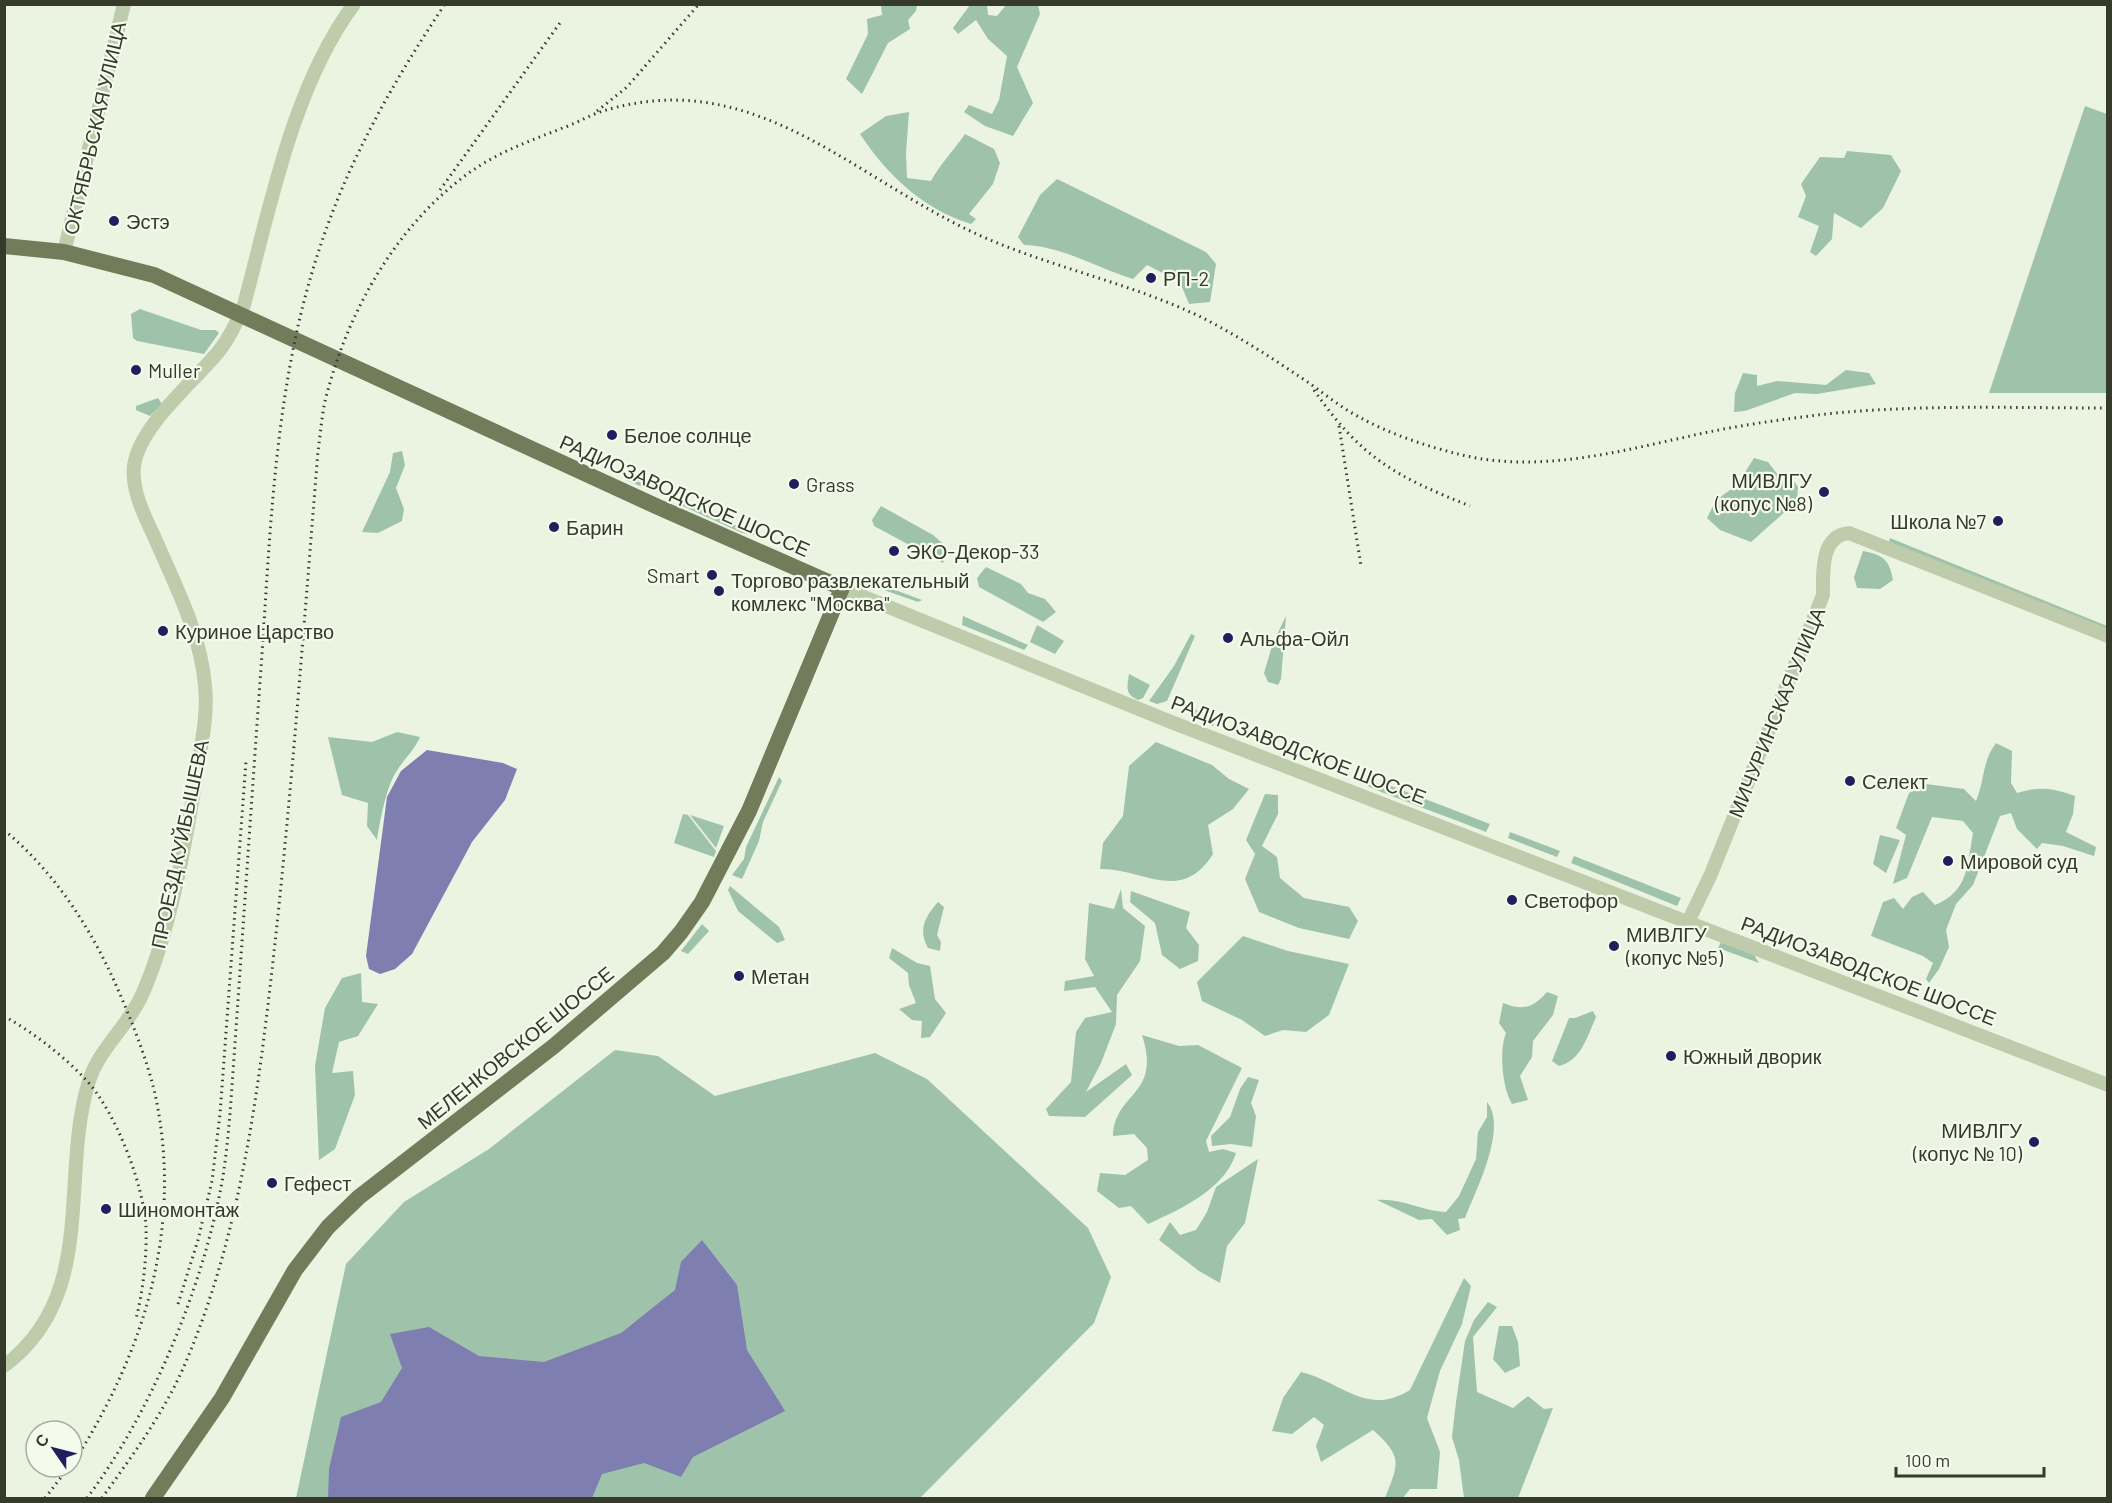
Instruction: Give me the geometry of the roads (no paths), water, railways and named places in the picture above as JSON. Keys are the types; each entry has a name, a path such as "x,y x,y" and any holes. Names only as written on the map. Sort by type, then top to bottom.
{"main road":[{"name":"РАДИОЗАВОДСКОЕ ШОССЕ","path":"4,246 64,252 154,275 658,507 842,588"},
{"name":"МЕЛЕНКОВСКОЕ ШОССЕ","path":"153,1498 222,1398 295,1270 328,1227 359,1197 554,1046 663,952 681,932 706,894 749,811 842,588"}],"street":[{"name":"ОКТЯБРЬСКАЯ УЛИЦА","path":"64,252 123,4"},
{"path":"334,31 343,4"},
{"path":"334,31 354,4"},
{"name":"ПРОЕЗД КУЙБЫШЕВА","path":"4,1366 38,1334 56,1304 66,1267 76,1197 82,1113 88,1083 102,1054 130,1017 152,970 191,807 204,725 206,688 201,656 190,620 138,498 133,470 136,457 141,444 153,426 221,349 244,305 306,92 334,31"},
{"name":"МИЧУРИНСКАЯ УЛИЦА","path":"1688,922 1711,874 1823,595 1824,560 1831,543 1841,534 1849,533 2108,636"},
{"name":"РАДИОЗАВОДСКОЕ ШОССЕ","path":"842,588 1140,710 2108,1085"}],"water":[{"path":"427,750 503,763 517,769 505,800 472,842 412,954 395,969 380,974 369,969 366,956 387,797 401,771"},
{"path":"702,1240 737,1285 747,1350 785,1411 693,1457 681,1477 644,1463 602,1474 592,1498 328,1498 329,1469 341,1417 381,1402 402,1368 390,1334 429,1327 479,1356 544,1362 621,1333 675,1290 681,1262"}],"railway":[{"path":"87,1498 132,1428 171,1348 202,1264 222,1182 230,1114 273,501 284,399 293,349 319,250 344,185 373,123 407,63 445,4"},
{"path":"597,111 627,87 699,4"},
{"path":"440,190 562,20"},
{"path":"102,1498 136,1450 177,1382 205,1313 235,1207 255,1098 276,934 318,451 328,390 337,359 363,299 398,244 441,196 466,175 490,160 515,147 597,113 650,101 699,102 745,111 789,129 831,151 916,202 989,240 1143,293 1203,318 1257,349 1372,424 1433,447 1489,460 1520,462 1582,458 1746,425 1817,415 1889,409 1962,407 2108,408"},
{"path":"1314,390 1331,413 1364,449 1400,474 1470,506"},
{"path":"1339,426 1361,566"},
{"path":"178,1304 198,1240 212,1181 220,1114 246,761"},
{"path":"4,830 40,864 56,884 85,925 109,969 148,1068 155,1094 163,1144 164,1193 160,1241 151,1288 138,1334 119,1379 84,1444"},
{"path":"4,1016 48,1046 87,1081 108,1111 127,1150 140,1191 146,1228 144,1274 136,1319"},
{"path":"45,1498 60,1479"}],"place":[{"name":"Эстэ","path":"114,221"},
{"name":"РП-2","path":"1151,278"},
{"name":"Muller","path":"136,370"},
{"name":"Белое солнце","path":"612,435"},
{"name":"Grass","path":"794,484"},
{"name":"МИВЛГУ (копус №8)","path":"1824,492"},
{"name":"Школа №7","path":"1998,521"},
{"name":"Барин","path":"554,527"},
{"name":"ЭКО-Декор-33","path":"894,551"},
{"name":"Smart","path":"712,575"},
{"name":"Торгово развлекательный комлекс \"Москва\"","path":"719,591"},
{"name":"Куриное Царство","path":"163,631"},
{"name":"Альфа-Ойл","path":"1228,638"},
{"name":"Селект","path":"1850,781"},
{"name":"Мировой суд","path":"1948,861"},
{"name":"Светофор","path":"1512,900"},
{"name":"МИВЛГУ (копус №5)","path":"1614,946"},
{"name":"Метан","path":"739,976"},
{"name":"Южный дворик","path":"1671,1056"},
{"name":"МИВЛГУ (копус № 10)","path":"2034,1142"},
{"name":"Гефест","path":"272,1183"},
{"name":"Шиномонтаж","path":"106,1209"}]}
